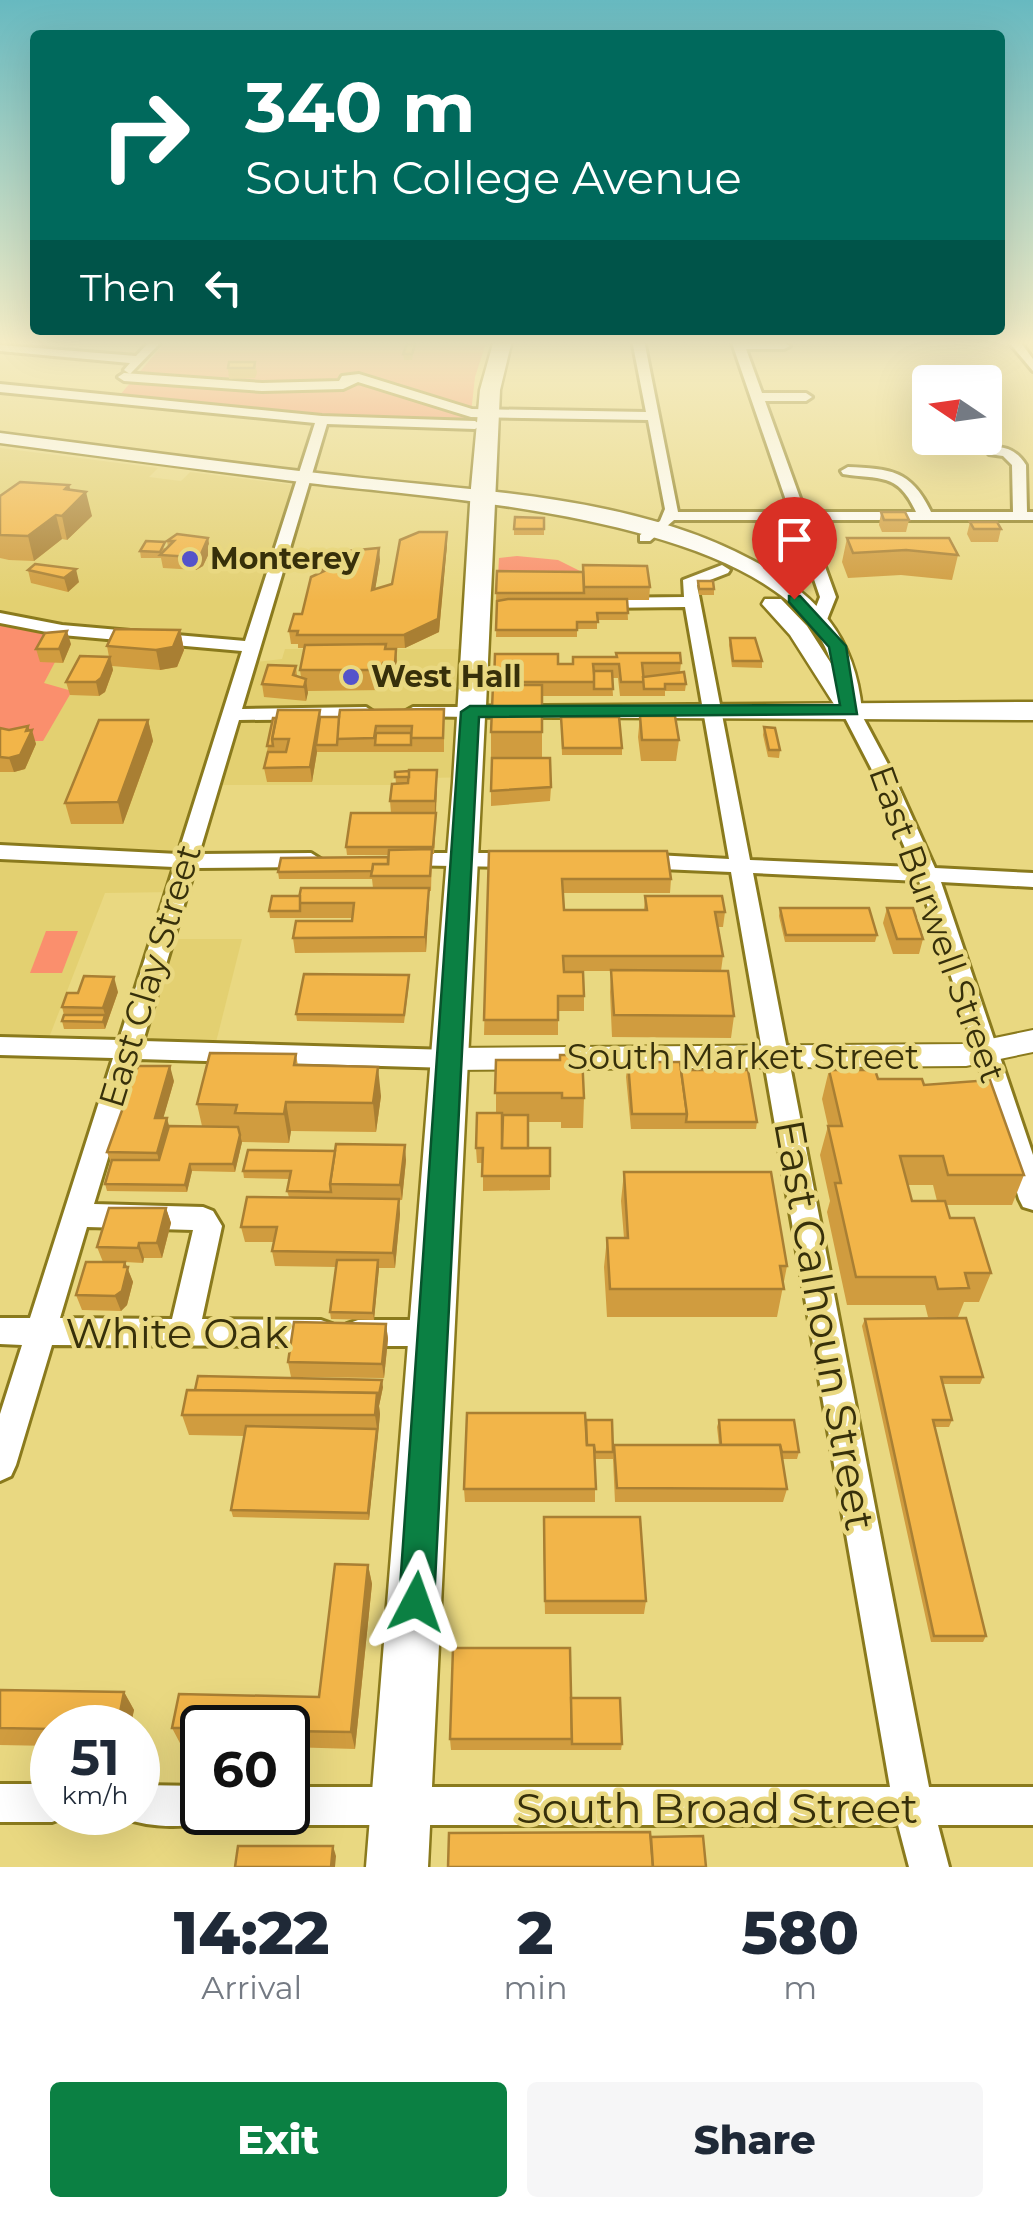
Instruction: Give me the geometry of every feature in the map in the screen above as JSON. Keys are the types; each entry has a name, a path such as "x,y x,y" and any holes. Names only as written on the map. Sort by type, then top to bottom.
{"main road":[{"path":"397,1867 434,1333 470,712 484,604 481,504 487,427"},
{"path":"0,438 303,482"},
{"path":"0,448 580,512 657,528 730,558 794,599 837,646 850,710"},
{"path":"657,528 786,616 850,710"},
{"path":"470,712 1033,710"}],"street":[{"name":"East Clay Street","path":"0,1465 320,427"},
{"path":"654,427 657,528 798,516 1026,516 1030,486 1027,466 1013,453 1002,452"},
{"path":"768,427 828,597 818,622"},
{"path":"848,471 903,478 912,486 926,517"},
{"path":"573,603 692,602 691,580 722,570"},
{"path":"794,599 813,589 816,571"},
{"name":"East Calhoun Street","path":"692,602 913,1808 929,1867"},
{"path":"0,618 62,630 252,647"},
{"name":"East Burwell Street","path":"850,710 893,784 988,1054 1033,1199"},
{"path":"231,715 470,712"},
{"path":"0,852 185,861 337,860"},
{"path":"373,860 534,860"},
{"path":"622,861 1033,880"},
{"name":"South Market Street","path":"450,1059 988,1054 1032,1042"},
{"path":"0,1046 126,1053 450,1059"},
{"path":"78,1215 203,1218 208,1226 184,1334"},
{"name":"White Oak","path":"0,1330 434,1333"},
{"path":"0,1802 30,1803"},
{"name":"South Broad Street","path":"310,1806 1033,1806"}],"shaded area":[{"path":"0,448 158,468 149,477 181,481 190,472 302,486 248,663 282,659 285,649 472,649 468,777 393,779 391,785 210,785 176,892 105,893 45,1048 0,1046"},
{"path":"499,558 558,560 582,572 498,577"},
{"path":"0,618 62,630 40,661 55,662 44,683 72,691 43,741 0,741"},
{"path":"46,931 78,931 62,973 30,973"},
{"path":"162,939 242,939 213,1054 125,1053"}],"building":[{"path":"20,482 69,485 65,489 86,492 62,516 56,515 28,536 0,535 0,496"},
{"path":"881,512 905,512 909,520 884,520"},
{"path":"515,517 544,518 544,529 514,529"},
{"path":"970,522 997,522 1001,529 974,529"},
{"path":"419,532 447,532 438,619 404,635 297,635 298,631 289,631 294,614 302,614 311,577 324,571 314,565 347,551 379,548 372,590 392,584 400,540"},
{"path":"177,534 208,538 201,554 193,557 160,555 174,541 167,541"},
{"path":"847,538 949,538 958,555 906,550 853,553"},
{"path":"146,541 165,542 160,552 140,551"},
{"path":"768,554 794,554 798,565 775,565"},
{"path":"35,564 76,569 64,578 28,570"},
{"path":"583,565 647,566 650,587 584,587"},
{"path":"497,571 583,572 584,593 496,593"},
{"path":"698,581 713,581 714,589 699,589"},
{"path":"627,599 628,613 597,613 598,622 577,622 577,630 496,630 497,601"},
{"path":"115,629 180,630 173,647 156,650 107,646"},
{"path":"67,631 59,649 36,649 45,633"},
{"path":"730,638 755,638 762,661 733,661"},
{"path":"386,644 385,649 396,649 395,663 383,663 382,670 300,670 305,645"},
{"path":"616,653 680,653 681,663 642,663 644,682 621,682 619,664 593,664 595,682 494,682 495,654 558,654 558,664 573,664 573,657 617,657"},
{"path":"80,656 110,657 96,682 66,682"},
{"path":"268,665 296,666 293,675 306,679 304,687 262,684"},
{"path":"594,671 612,671 613,689 594,689"},
{"path":"684,672 686,684 644,689 643,677"},
{"path":"493,685 542,685 542,732 491,732"},
{"path":"444,709 443,738 411,738 412,726 376,726 374,738 336,739 340,710"},
{"path":"278,710 320,710 310,767 264,768 268,752 286,752 289,739 272,739"},
{"path":"640,716 675,716 679,740 642,740"},
{"path":"320,717 339,717 337,745 316,745"},
{"path":"561,717 619,717 622,748 563,748"},
{"path":"273,718 273,746 267,746"},
{"path":"99,720 148,720 118,802 65,803"},
{"path":"28,726 26,731 32,730 20,755 0,757 0,728"},
{"path":"764,727 775,728 780,750 769,750"},
{"path":"376,733 411,733 411,745 375,745"},
{"path":"492,758 550,758 551,787 491,791"},
{"path":"409,770 437,770 435,801 390,801 392,784 408,783"},
{"path":"409,771 409,777 395,777 395,772"},
{"path":"351,813 436,813 433,847 346,847"},
{"path":"432,849 430,876 371,876 373,864 388,864 389,850"},
{"path":"489,851 667,851 671,879 562,879 564,910 647,910 645,896 722,896 725,912 715,912 723,956 563,956 564,972 583,972 584,996 558,996 558,1020 484,1020"},
{"path":"388,857 388,864 373,864 372,871 278,872 281,858"},
{"path":"301,888 429,888 425,937 293,938 296,921 352,921 354,903 298,903"},
{"path":"272,896 300,896 300,911 269,911"},
{"path":"780,908 869,908 877,935 786,935"},
{"path":"887,908 913,908 923,939 897,939"},
{"path":"611,970 728,971 734,1016 614,1015"},
{"path":"304,974 409,975 404,1015 296,1014"},
{"path":"84,976 114,977 103,1008 62,1007 67,993 78,993"},
{"path":"64,1015 105,1015 103,1022 62,1021"},
{"path":"210,1053 296,1054 294,1065 378,1067 373,1103 286,1102 284,1114 235,1113 237,1105 197,1104"},
{"path":"560,1055 582,1055 584,1098 562,1098 562,1093 495,1093 496,1060 560,1060"},
{"path":"628,1062 680,1062 687,1114 632,1114"},
{"path":"138,1066 170,1066 155,1118 167,1118 157,1153 107,1152"},
{"path":"681,1070 748,1070 757,1122 686,1122"},
{"path":"829,1070 875,1070 878,1079 922,1079 924,1085 990,1080 1024,1175 948,1175 943,1156 900,1156 912,1201 945,1201 950,1218 974,1218 991,1273 965,1273 969,1288 938,1289 935,1277 856,1277 835,1183 841,1183 828,1126 842,1126"},
{"path":"477,1113 502,1113 502,1148 550,1148 550,1176 482,1176 483,1148 476,1148"},
{"path":"503,1115 528,1115 528,1148 502,1148"},
{"path":"169,1126 238,1127 240,1135 233,1164 190,1164 185,1185 105,1184 112,1160 159,1160"},
{"path":"336,1144 405,1145 400,1185 330,1184"},
{"path":"248,1150 335,1151 331,1192 287,1191 291,1171 243,1171"},
{"path":"624,1172 771,1172 787,1266 780,1266 784,1289 610,1289 607,1238 628,1238"},
{"path":"247,1197 399,1199 393,1253 272,1251 277,1227 241,1227"},
{"path":"109,1208 166,1208 157,1243 139,1243 138,1248 97,1247"},
{"path":"337,1260 378,1260 373,1313 330,1312"},
{"path":"86,1262 125,1262 124,1267 128,1267 122,1291 115,1296 76,1295"},
{"path":"966,1318 983,1377 941,1377 952,1420 933,1420 986,1636 934,1636 865,1319"},
{"path":"294,1322 386,1324 382,1364 288,1362"},
{"path":"198,1376 382,1380 378,1399 377,1393 195,1390"},
{"path":"187,1390 377,1393 375,1415 182,1415"},
{"path":"467,1413 585,1413 587,1445 594,1445 596,1489 464,1489"},
{"path":"586,1420 612,1420 613,1452 595,1452 594,1445 587,1445"},
{"path":"719,1420 794,1420 799,1452 782,1452 780,1445 721,1445"},
{"path":"246,1426 377,1429 368,1513 231,1510"},
{"path":"614,1445 780,1445 787,1489 617,1488"},
{"path":"544,1517 640,1517 646,1601 545,1601"},
{"path":"335,1564 368,1565 351,1732 310,1731 310,1705 180,1705 180,1728 172,1728 179,1694 319,1697"},
{"path":"453,1648 570,1648 572,1739 450,1739"},
{"path":"0,1690 124,1692 121,1705 30,1705 30,1729 0,1728"},
{"path":"571,1698 620,1698 622,1744 572,1744"},
{"path":"650,1832 653,1867 448,1867 449,1833"},
{"path":"703,1836 706,1867 653,1867 651,1837"},
{"path":"238,1846 333,1846 331,1867 235,1867"}],"place":[{"name":"Monterey","path":"190,559"},
{"name":"West Hall","path":"351,677"}],"route":[{"path":"416,1602 470,712 850,710 845,670 837,646 794,599"}]}
